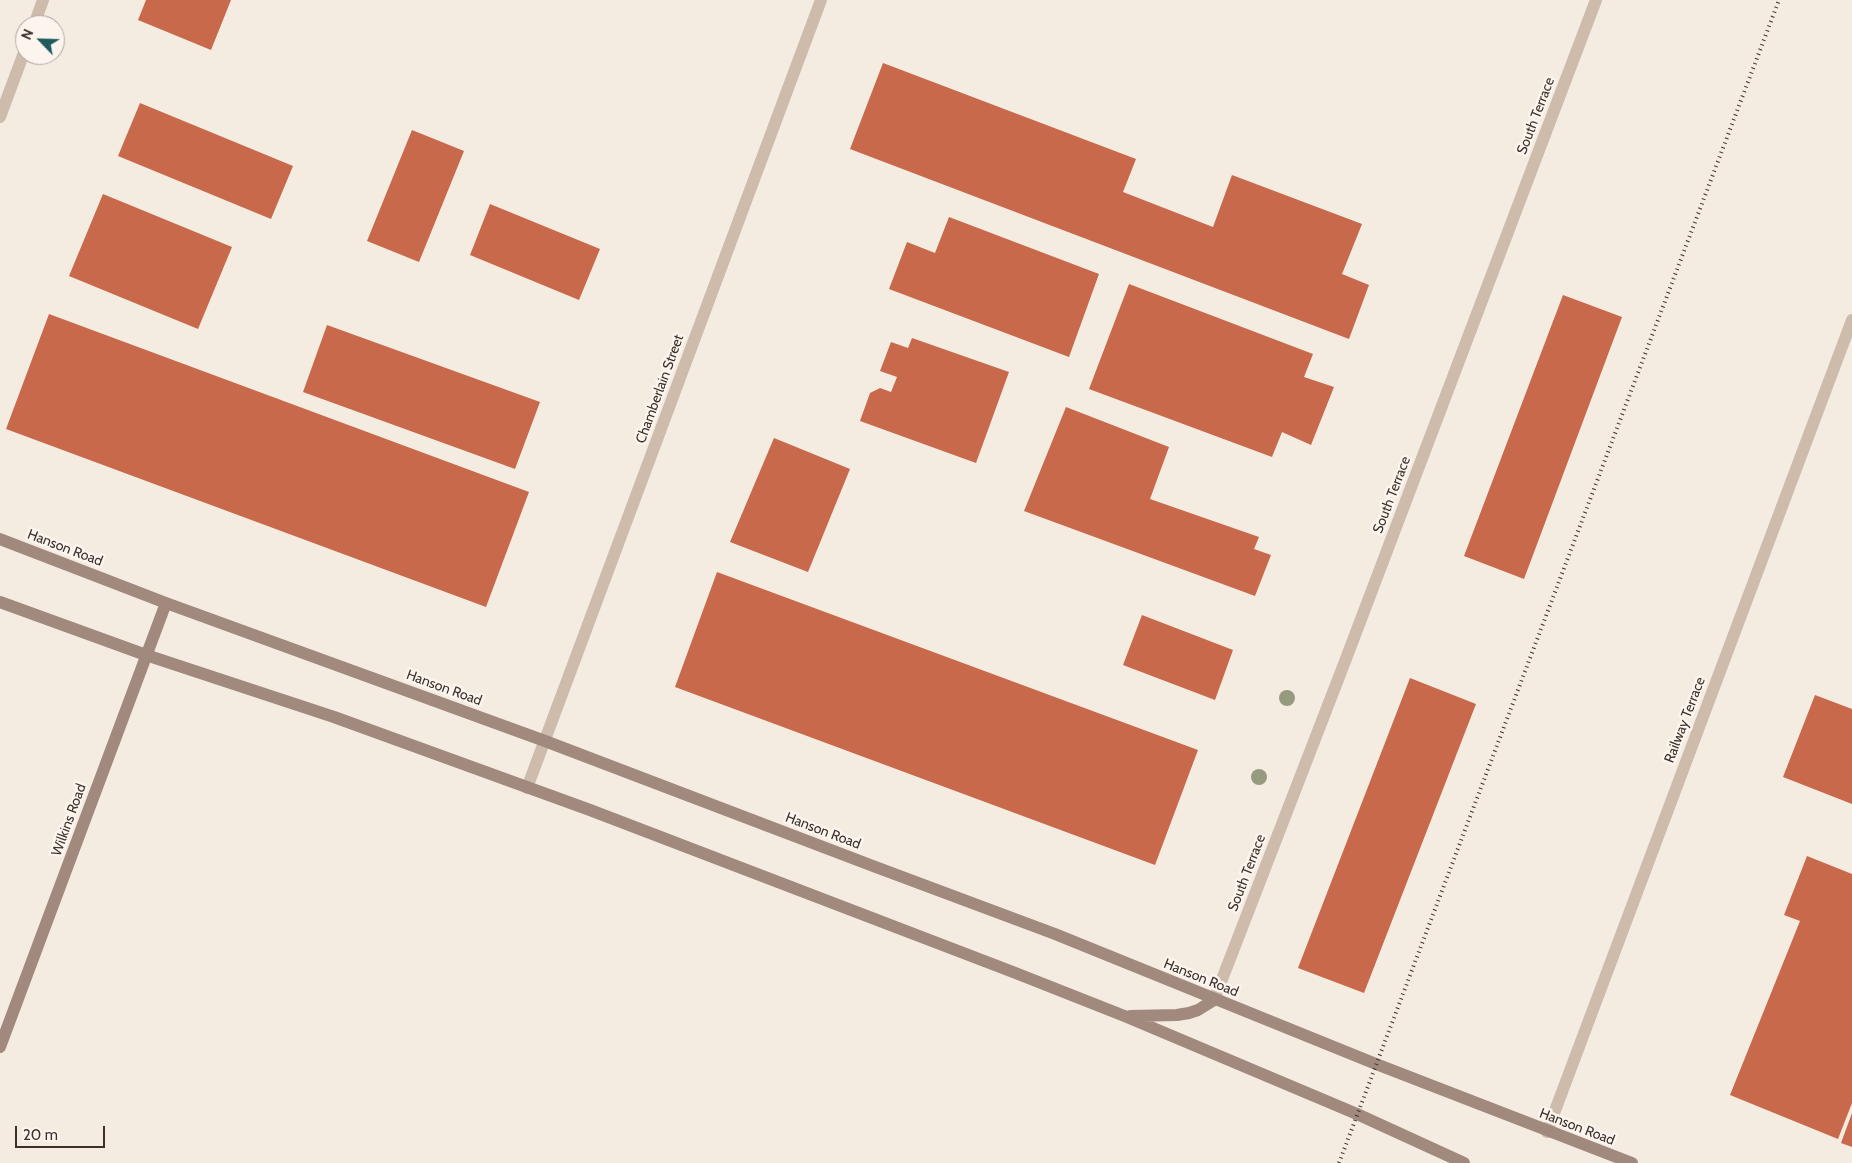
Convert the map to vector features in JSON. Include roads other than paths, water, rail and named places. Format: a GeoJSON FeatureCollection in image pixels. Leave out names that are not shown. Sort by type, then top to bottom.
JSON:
{"type":"FeatureCollection","features":[{"type":"Feature","properties":{"kind":"main road","name":"Hanson Road"},"geometry":{"type":"LineString","coordinates":[[0,539],[166,603],[545,741],[1055,934],[1214,1000],[1547,1132],[1632,1163]]}},
{"type":"Feature","properties":{"kind":"main road"},"geometry":{"type":"LineString","coordinates":[[0,602],[146,655],[334,717],[664,838],[1127,1016],[1357,1114],[1464,1163]]}},
{"type":"Feature","properties":{"kind":"main road","name":"Wilkins Road"},"geometry":{"type":"LineString","coordinates":[[0,1047],[166,603]]}},
{"type":"Feature","properties":{"kind":"main road"},"geometry":{"type":"LineString","coordinates":[[1127,1016],[1177,1015],[1198,1010],[1214,1000]]}},
{"type":"Feature","properties":{"kind":"street"},"geometry":{"type":"LineString","coordinates":[[38,15],[44,0]]}},
{"type":"Feature","properties":{"kind":"street","name":"Chamberlain Street"},"geometry":{"type":"LineString","coordinates":[[527,788],[821,0]]}},
{"type":"Feature","properties":{"kind":"street","name":"South Terrace"},"geometry":{"type":"LineString","coordinates":[[1214,1000],[1596,0]]}},
{"type":"Feature","properties":{"kind":"street"},"geometry":{"type":"LineString","coordinates":[[0,117],[19,65]]}},
{"type":"Feature","properties":{"kind":"street","name":"Railway Terrace"},"geometry":{"type":"LineString","coordinates":[[1547,1132],[1852,320]]}},
{"type":"Feature","properties":{"kind":"railway"},"geometry":{"type":"LineString","coordinates":[[1339,1163],[1779,0]]}}]}
